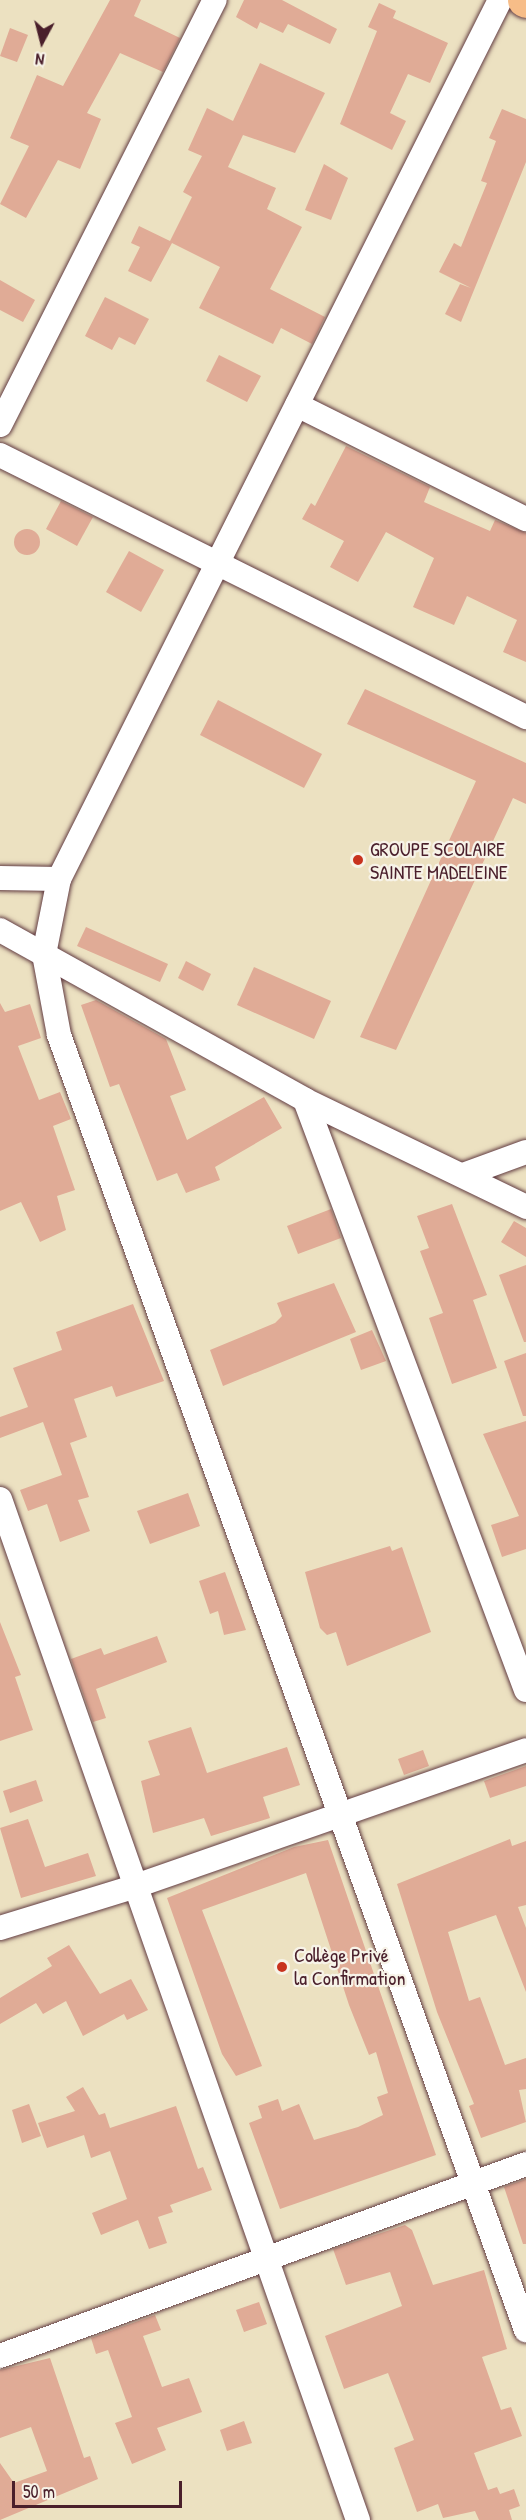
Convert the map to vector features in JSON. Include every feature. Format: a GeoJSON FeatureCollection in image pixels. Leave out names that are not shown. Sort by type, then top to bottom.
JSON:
{"type":"FeatureCollection","features":[{"type":"Feature","properties":{"kind":"street"},"geometry":{"type":"LineString","coordinates":[[0,425],[215,0]]}},
{"type":"Feature","properties":{"kind":"street"},"geometry":{"type":"LineString","coordinates":[[500,0],[59,879],[44,954],[59,1035],[526,2330]]}},
{"type":"Feature","properties":{"kind":"street"},"geometry":{"type":"LineString","coordinates":[[297,405],[526,519]]}},
{"type":"Feature","properties":{"kind":"street"},"geometry":{"type":"LineString","coordinates":[[0,455],[526,717]]}},
{"type":"Feature","properties":{"kind":"street"},"geometry":{"type":"LineString","coordinates":[[0,878],[59,879]]}},
{"type":"Feature","properties":{"kind":"street"},"geometry":{"type":"LineString","coordinates":[[0,930],[305,1100],[526,1207]]}},
{"type":"Feature","properties":{"kind":"street"},"geometry":{"type":"LineString","coordinates":[[305,1100],[526,1690]]}},
{"type":"Feature","properties":{"kind":"street"},"geometry":{"type":"LineString","coordinates":[[463,1175],[526,1152]]}},
{"type":"Feature","properties":{"kind":"street"},"geometry":{"type":"LineString","coordinates":[[0,1498],[133,1887],[358,2520]]}},
{"type":"Feature","properties":{"kind":"street"},"geometry":{"type":"LineString","coordinates":[[0,1928],[133,1887],[526,1750]]}},
{"type":"Feature","properties":{"kind":"street"},"geometry":{"type":"LineString","coordinates":[[0,2356],[526,2164]]}},
{"type":"Feature","properties":{"kind":"building"},"geometry":{"type":"Polygon","coordinates":[[[110,0],[141,0],[134,16],[180,38],[163,72],[120,53],[87,113],[101,119],[80,169],[58,160],[26,218],[0,204],[29,146],[10,138],[37,75],[63,86],[110,0]]]}},
{"type":"Feature","properties":{"kind":"building"},"geometry":{"type":"Polygon","coordinates":[[[244,0],[282,0],[337,29],[330,44],[288,24],[283,33],[260,22],[257,29],[236,17],[244,0]]]}},
{"type":"Feature","properties":{"kind":"building"},"geometry":{"type":"Polygon","coordinates":[[[379,3],[396,11],[393,18],[448,43],[430,83],[408,74],[390,113],[406,121],[392,150],[340,124],[377,31],[368,27],[379,3]]]}},
{"type":"Feature","properties":{"kind":"building"},"geometry":{"type":"Polygon","coordinates":[[[10,28],[28,35],[17,62],[0,56],[10,28]]]}},
{"type":"Feature","properties":{"kind":"building"},"geometry":{"type":"Polygon","coordinates":[[[260,63],[325,93],[295,153],[243,135],[228,167],[276,188],[267,209],[302,227],[270,289],[325,317],[312,344],[281,328],[273,344],[199,308],[220,267],[172,243],[151,282],[128,271],[140,247],[131,243],[139,226],[170,241],[192,197],[183,192],[202,156],[188,150],[207,108],[233,121],[260,63]]]}},
{"type":"Feature","properties":{"kind":"building"},"geometry":{"type":"Polygon","coordinates":[[[502,109],[526,119],[526,162],[461,322],[445,314],[460,284],[471,288],[439,272],[454,243],[461,247],[487,183],[481,181],[496,141],[489,138],[502,109]]]}},
{"type":"Feature","properties":{"kind":"building"},"geometry":{"type":"Polygon","coordinates":[[[324,164],[348,178],[331,220],[305,210],[324,164]]]}},
{"type":"Feature","properties":{"kind":"building"},"geometry":{"type":"Polygon","coordinates":[[[0,280],[35,300],[23,322],[0,310],[0,280]]]}},
{"type":"Feature","properties":{"kind":"building"},"geometry":{"type":"Polygon","coordinates":[[[105,297],[149,319],[135,345],[119,337],[112,350],[85,336],[105,297]]]}},
{"type":"Feature","properties":{"kind":"building"},"geometry":{"type":"Polygon","coordinates":[[[219,355],[261,376],[247,402],[206,381],[219,355]]]}},
{"type":"Feature","properties":{"kind":"building"},"geometry":{"type":"Polygon","coordinates":[[[346,446],[430,487],[424,502],[490,531],[495,520],[526,533],[526,662],[503,652],[517,620],[467,596],[454,625],[413,607],[434,558],[386,532],[358,582],[330,567],[344,541],[302,519],[311,503],[315,506],[346,446]]]}},
{"type":"Feature","properties":{"kind":"building"},"geometry":{"type":"Polygon","coordinates":[[[61,501],[93,517],[77,546],[46,529],[61,501]]]}},
{"type":"Feature","properties":{"kind":"building"},"geometry":{"type":"Polygon","coordinates":[[[27,529],[36,533],[40,542],[36,551],[27,555],[18,551],[14,542],[18,533],[27,529]]]}},
{"type":"Feature","properties":{"kind":"building"},"geometry":{"type":"Polygon","coordinates":[[[129,551],[164,570],[141,612],[106,592],[129,551]]]}},
{"type":"Feature","properties":{"kind":"building"},"geometry":{"type":"Polygon","coordinates":[[[365,689],[526,763],[526,804],[513,798],[396,1050],[360,1037],[476,781],[347,724],[365,689]]]}},
{"type":"Feature","properties":{"kind":"building"},"geometry":{"type":"Polygon","coordinates":[[[218,700],[322,754],[304,788],[200,735],[218,700]]]}},
{"type":"Feature","properties":{"kind":"building"},"geometry":{"type":"Polygon","coordinates":[[[86,927],[168,964],[160,982],[77,946],[86,927]]]}},
{"type":"Feature","properties":{"kind":"building"},"geometry":{"type":"Polygon","coordinates":[[[186,961],[211,974],[203,991],[178,978],[186,961]]]}},
{"type":"Feature","properties":{"kind":"building"},"geometry":{"type":"Polygon","coordinates":[[[254,967],[331,1001],[314,1039],[237,1005],[254,967]]]}},
{"type":"Feature","properties":{"kind":"building"},"geometry":{"type":"Polygon","coordinates":[[[96,1000],[166,1039],[186,1090],[170,1096],[187,1140],[264,1097],[282,1128],[215,1167],[220,1180],[186,1193],[177,1173],[157,1181],[119,1084],[110,1087],[81,1005],[96,1000]]]}},
{"type":"Feature","properties":{"kind":"building"},"geometry":{"type":"Polygon","coordinates":[[[0,1003],[5,1012],[30,1004],[41,1038],[18,1046],[39,1100],[60,1092],[71,1119],[53,1126],[75,1190],[57,1196],[66,1230],[40,1242],[21,1202],[0,1211],[0,1003]]]}},
{"type":"Feature","properties":{"kind":"building"},"geometry":{"type":"Polygon","coordinates":[[[452,1204],[487,1295],[473,1300],[497,1368],[452,1384],[429,1318],[443,1313],[420,1251],[429,1248],[417,1216],[452,1204]]]}},
{"type":"Feature","properties":{"kind":"building"},"geometry":{"type":"Polygon","coordinates":[[[331,1209],[341,1238],[298,1254],[287,1226],[331,1209]]]}},
{"type":"Feature","properties":{"kind":"building"},"geometry":{"type":"Polygon","coordinates":[[[514,1221],[526,1228],[526,1257],[501,1242],[514,1221]]]}},
{"type":"Feature","properties":{"kind":"building"},"geometry":{"type":"Polygon","coordinates":[[[526,1265],[526,1342],[524,1342],[499,1275],[526,1265]]]}},
{"type":"Feature","properties":{"kind":"building"},"geometry":{"type":"Polygon","coordinates":[[[334,1283],[356,1332],[223,1386],[210,1350],[275,1323],[282,1316],[277,1303],[334,1283]]]}},
{"type":"Feature","properties":{"kind":"building"},"geometry":{"type":"Polygon","coordinates":[[[133,1304],[164,1381],[116,1397],[112,1386],[74,1399],[87,1437],[70,1443],[89,1497],[78,1500],[90,1531],[60,1542],[47,1504],[28,1511],[20,1490],[62,1475],[43,1422],[0,1438],[0,1417],[28,1407],[13,1368],[62,1350],[56,1332],[133,1304]]]}},
{"type":"Feature","properties":{"kind":"building"},"geometry":{"type":"Polygon","coordinates":[[[372,1330],[386,1361],[361,1370],[350,1339],[372,1330]]]}},
{"type":"Feature","properties":{"kind":"building"},"geometry":{"type":"Polygon","coordinates":[[[526,1353],[526,1416],[523,1416],[504,1361],[526,1353]]]}},
{"type":"Feature","properties":{"kind":"building"},"geometry":{"type":"Polygon","coordinates":[[[526,1421],[526,1549],[502,1557],[491,1525],[519,1516],[483,1434],[526,1421]]]}},
{"type":"Feature","properties":{"kind":"building"},"geometry":{"type":"Polygon","coordinates":[[[188,1493],[200,1526],[150,1544],[137,1511],[188,1493]]]}},
{"type":"Feature","properties":{"kind":"building"},"geometry":{"type":"Polygon","coordinates":[[[390,1546],[392,1551],[402,1547],[431,1632],[347,1666],[336,1632],[327,1635],[320,1628],[305,1572],[390,1546]]]}},
{"type":"Feature","properties":{"kind":"building"},"geometry":{"type":"Polygon","coordinates":[[[225,1572],[246,1630],[224,1635],[218,1611],[210,1614],[199,1581],[225,1572]]]}},
{"type":"Feature","properties":{"kind":"building"},"geometry":{"type":"Polygon","coordinates":[[[0,1622],[21,1675],[15,1677],[33,1730],[0,1741],[0,1622]]]}},
{"type":"Feature","properties":{"kind":"building"},"geometry":{"type":"Polygon","coordinates":[[[157,1636],[167,1662],[96,1689],[106,1718],[93,1722],[71,1659],[101,1648],[104,1655],[157,1636]]]}},
{"type":"Feature","properties":{"kind":"building"},"geometry":{"type":"Polygon","coordinates":[[[191,1727],[207,1773],[287,1747],[300,1785],[263,1797],[270,1818],[211,1836],[204,1818],[153,1833],[141,1781],[160,1775],[148,1741],[191,1727]]]}},
{"type":"Feature","properties":{"kind":"building"},"geometry":{"type":"Polygon","coordinates":[[[423,1750],[429,1766],[404,1775],[398,1759],[423,1750]]]}},
{"type":"Feature","properties":{"kind":"building"},"geometry":{"type":"Polygon","coordinates":[[[526,1766],[526,1786],[490,1798],[484,1781],[526,1766]]]}},
{"type":"Feature","properties":{"kind":"building"},"geometry":{"type":"Polygon","coordinates":[[[36,1780],[43,1801],[10,1813],[3,1791],[36,1780]]]}},
{"type":"Feature","properties":{"kind":"building"},"geometry":{"type":"Polygon","coordinates":[[[28,1819],[45,1867],[88,1853],[96,1876],[21,1898],[0,1828],[28,1819]]]}},
{"type":"Feature","properties":{"kind":"building"},"geometry":{"type":"Polygon","coordinates":[[[510,1839],[512,1846],[526,1841],[526,1905],[518,1907],[526,1928],[526,1992],[496,1915],[448,1932],[469,2001],[480,1997],[505,2065],[526,2058],[526,2089],[519,2090],[526,2122],[481,2138],[469,2106],[474,2104],[437,2012],[397,1884],[510,1839]]]}},
{"type":"Feature","properties":{"kind":"building"},"geometry":{"type":"Polygon","coordinates":[[[328,1840],[436,2155],[280,2209],[249,2123],[262,2118],[258,2106],[278,2099],[282,2111],[299,2104],[314,2140],[358,2127],[383,2115],[377,2097],[388,2093],[376,2052],[369,2055],[349,2005],[306,1873],[202,1910],[262,2066],[236,2076],[222,2054],[167,1898],[294,1847],[328,1840]]]}},
{"type":"Feature","properties":{"kind":"building"},"geometry":{"type":"Polygon","coordinates":[[[69,1945],[100,1994],[131,1979],[148,2010],[127,2020],[124,2014],[83,2036],[66,2001],[43,2014],[36,2003],[0,2024],[0,1998],[52,1966],[47,1958],[69,1945]]]}},
{"type":"Feature","properties":{"kind":"building"},"geometry":{"type":"Polygon","coordinates":[[[83,2087],[99,2115],[105,2113],[110,2128],[176,2106],[198,2169],[203,2167],[212,2190],[170,2205],[173,2212],[158,2217],[167,2243],[149,2249],[138,2220],[101,2235],[92,2213],[127,2199],[110,2151],[91,2158],[84,2135],[47,2148],[38,2123],[75,2111],[66,2097],[83,2087]]]}},
{"type":"Feature","properties":{"kind":"building"},"geometry":{"type":"Polygon","coordinates":[[[29,2104],[41,2136],[22,2143],[12,2110],[29,2104]]]}},
{"type":"Feature","properties":{"kind":"building"},"geometry":{"type":"Polygon","coordinates":[[[526,2179],[526,2244],[523,2244],[504,2187],[526,2179]]]}},
{"type":"Feature","properties":{"kind":"building"},"geometry":{"type":"Polygon","coordinates":[[[405,2225],[412,2230],[433,2285],[484,2270],[507,2349],[482,2357],[501,2410],[511,2407],[522,2436],[474,2453],[488,2490],[497,2487],[500,2494],[514,2489],[520,2506],[509,2510],[512,2520],[479,2520],[475,2511],[443,2518],[438,2504],[417,2512],[394,2448],[414,2440],[388,2373],[344,2389],[325,2336],[402,2306],[390,2272],[346,2285],[333,2249],[405,2225]]]}},
{"type":"Feature","properties":{"kind":"building"},"geometry":{"type":"Polygon","coordinates":[[[259,2302],[267,2324],[244,2332],[236,2310],[259,2302]]]}},
{"type":"Feature","properties":{"kind":"building"},"geometry":{"type":"Polygon","coordinates":[[[155,2315],[161,2330],[143,2336],[162,2387],[189,2378],[202,2412],[157,2428],[166,2450],[132,2464],[115,2423],[132,2417],[108,2350],[96,2354],[91,2338],[155,2315]]]}},
{"type":"Feature","properties":{"kind":"building"},"geometry":{"type":"Polygon","coordinates":[[[50,2358],[84,2458],[90,2456],[98,2479],[0,2520],[0,2463],[14,2483],[47,2471],[31,2427],[0,2438],[0,2370],[50,2358]]]}},
{"type":"Feature","properties":{"kind":"building"},"geometry":{"type":"Polygon","coordinates":[[[244,2421],[252,2443],[227,2451],[220,2430],[244,2421]]]}},
{"type":"Feature","properties":{"kind":"place","name":"GROUPE SCOLAIRE SAINTE MADELEINE"},"geometry":{"type":"Point","coordinates":[358,860]}},
{"type":"Feature","properties":{"kind":"place","name":"Collège Privé la Confirmation"},"geometry":{"type":"Point","coordinates":[282,1967]}}]}
